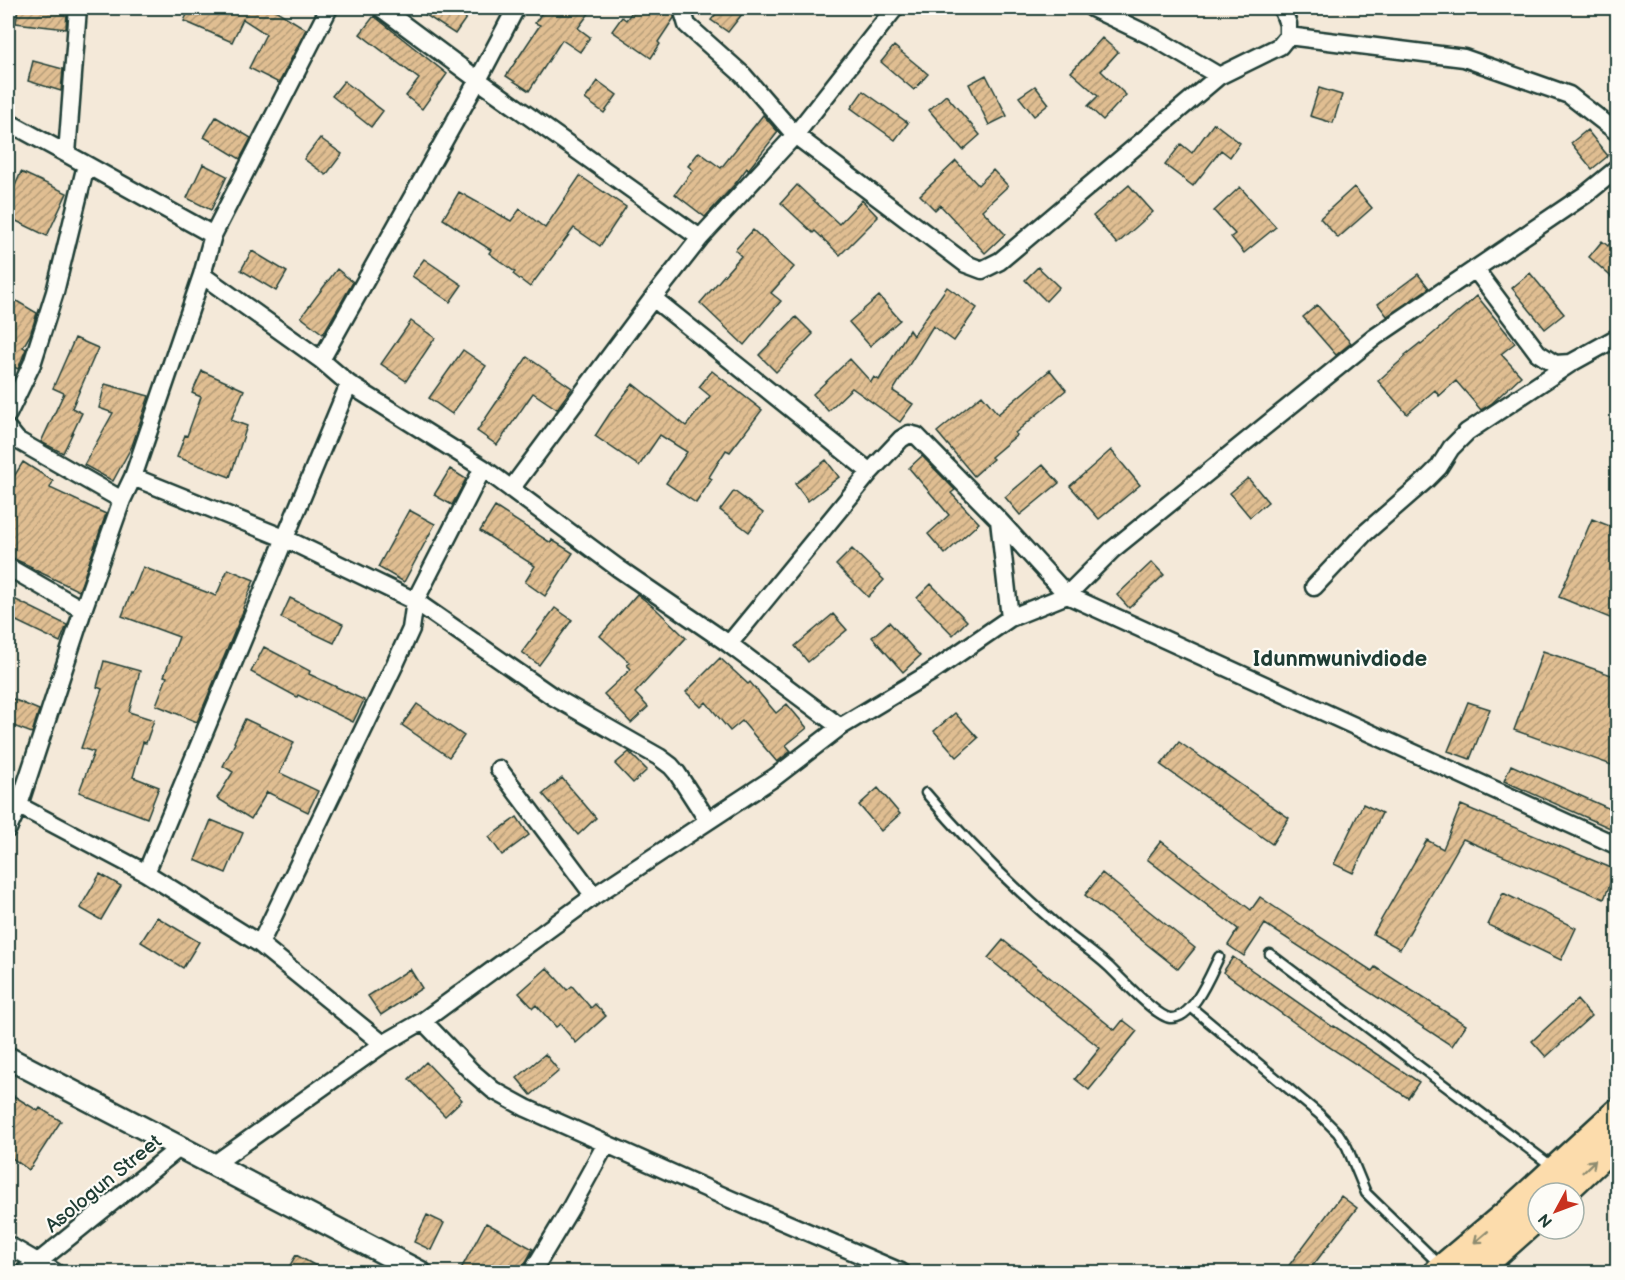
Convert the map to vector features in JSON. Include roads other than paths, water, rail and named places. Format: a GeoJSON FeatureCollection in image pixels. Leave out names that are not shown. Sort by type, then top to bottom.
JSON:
{"type":"FeatureCollection","features":[{"type":"Feature","properties":{"kind":"highway"},"geometry":{"type":"LineString","coordinates":[[1559,1181],[1617,1113]]}},
{"type":"Feature","properties":{"kind":"highway"},"geometry":{"type":"LineString","coordinates":[[1559,1181],[1617,1140]]}},
{"type":"Feature","properties":{"kind":"highway"},"geometry":{"type":"LineString","coordinates":[[1441,1270],[1523,1220]]}},
{"type":"Feature","properties":{"kind":"highway"},"geometry":{"type":"LineString","coordinates":[[1474,1272],[1523,1220]]}},
{"type":"Feature","properties":{"kind":"street"},"geometry":{"type":"LineString","coordinates":[[67,154],[78,8]]}},
{"type":"Feature","properties":{"kind":"street"},"geometry":{"type":"LineString","coordinates":[[8,829],[13,802],[122,501],[133,477],[213,236],[329,8]]}},
{"type":"Feature","properties":{"kind":"street"},"geometry":{"type":"LineString","coordinates":[[381,8],[700,238]]}},
{"type":"Feature","properties":{"kind":"street"},"geometry":{"type":"LineString","coordinates":[[321,360],[516,8]]}},
{"type":"Feature","properties":{"kind":"street"},"geometry":{"type":"LineString","coordinates":[[687,8],[684,15],[687,25],[742,75],[795,135],[966,264],[982,270],[1000,261],[1218,76],[1280,46],[1288,36],[1288,24],[1282,8]]}},
{"type":"Feature","properties":{"kind":"street"},"geometry":{"type":"LineString","coordinates":[[511,489],[700,238],[795,135],[895,8]]}},
{"type":"Feature","properties":{"kind":"street"},"geometry":{"type":"LineString","coordinates":[[1092,8],[1153,37],[1218,76]]}},
{"type":"Feature","properties":{"kind":"street"},"geometry":{"type":"LineString","coordinates":[[1288,36],[1464,58],[1569,95],[1617,132]]}},
{"type":"Feature","properties":{"kind":"street"},"geometry":{"type":"LineString","coordinates":[[8,122],[213,236]]}},
{"type":"Feature","properties":{"kind":"street"},"geometry":{"type":"LineString","coordinates":[[8,414],[39,344],[55,292],[86,165]]}},
{"type":"Feature","properties":{"kind":"street"},"geometry":{"type":"LineString","coordinates":[[213,1165],[383,1044],[423,1021],[594,896],[776,777],[840,727],[930,673],[1010,618],[1067,595],[1112,550],[1375,337],[1586,194],[1617,168]]}},
{"type":"Feature","properties":{"kind":"street"},"geometry":{"type":"LineString","coordinates":[[1475,269],[1538,353],[1555,364],[1571,363]]}},
{"type":"Feature","properties":{"kind":"street"},"geometry":{"type":"LineString","coordinates":[[201,275],[321,360],[349,384],[483,468],[618,568],[729,644],[840,727]]}},
{"type":"Feature","properties":{"kind":"street"},"geometry":{"type":"LineString","coordinates":[[653,298],[870,472]]}},
{"type":"Feature","properties":{"kind":"street"},"geometry":{"type":"LineString","coordinates":[[1314,587],[1364,534],[1438,467],[1451,448],[1467,432],[1571,363],[1617,337]]}},
{"type":"Feature","properties":{"kind":"street"},"geometry":{"type":"LineString","coordinates":[[146,873],[349,384]]}},
{"type":"Feature","properties":{"kind":"street"},"geometry":{"type":"LineString","coordinates":[[8,429],[17,440],[122,501]]}},
{"type":"Feature","properties":{"kind":"street"},"geometry":{"type":"LineString","coordinates":[[729,644],[870,472],[901,439],[909,434],[917,436],[999,520],[1067,595],[1617,846]]}},
{"type":"Feature","properties":{"kind":"street"},"geometry":{"type":"LineString","coordinates":[[260,944],[411,630],[414,601],[483,468]]}},
{"type":"Feature","properties":{"kind":"street"},"geometry":{"type":"LineString","coordinates":[[133,477],[284,538],[414,601],[552,696],[659,757],[677,773],[708,821]]}},
{"type":"Feature","properties":{"kind":"street"},"geometry":{"type":"LineString","coordinates":[[999,520],[1010,618]]}},
{"type":"Feature","properties":{"kind":"street"},"geometry":{"type":"LineString","coordinates":[[8,567],[83,610]]}},
{"type":"Feature","properties":{"kind":"street"},"geometry":{"type":"LineString","coordinates":[[499,770],[594,896]]}},
{"type":"Feature","properties":{"kind":"street"},"geometry":{"type":"LineString","coordinates":[[13,802],[146,873],[260,944],[383,1044]]}},
{"type":"Feature","properties":{"kind":"street"},"geometry":{"type":"LineString","coordinates":[[423,1021],[471,1071],[493,1090],[526,1108],[901,1272]]}},
{"type":"Feature","properties":{"kind":"street"},"geometry":{"type":"LineString","coordinates":[[8,1058],[420,1272]]}},
{"type":"Feature","properties":{"kind":"street"},"geometry":{"type":"LineString","coordinates":[[532,1272],[606,1144]]}},
{"type":"Feature","properties":{"kind":"street","name":"Asologun Street"},"geometry":{"type":"LineString","coordinates":[[30,1268],[179,1148]]}},
{"type":"Feature","properties":{"kind":"street"},"geometry":{"type":"LineString","coordinates":[[8,1245],[30,1268],[55,1272]]}},
{"type":"Feature","properties":{"kind":"lane"},"geometry":{"type":"LineString","coordinates":[[926,794],[984,857],[1059,926],[1107,964],[1159,1013],[1170,1018],[1178,1017],[1192,1008],[1219,957]]}},
{"type":"Feature","properties":{"kind":"lane"},"geometry":{"type":"LineString","coordinates":[[1270,954],[1559,1181]]}},
{"type":"Feature","properties":{"kind":"lane"},"geometry":{"type":"LineString","coordinates":[[1192,1008],[1338,1133],[1347,1148],[1366,1193],[1441,1270]]}},
{"type":"Feature","properties":{"kind":"district","name":"Idunmwunivdiode"},"geometry":{"type":"Point","coordinates":[1340,658]}}]}
